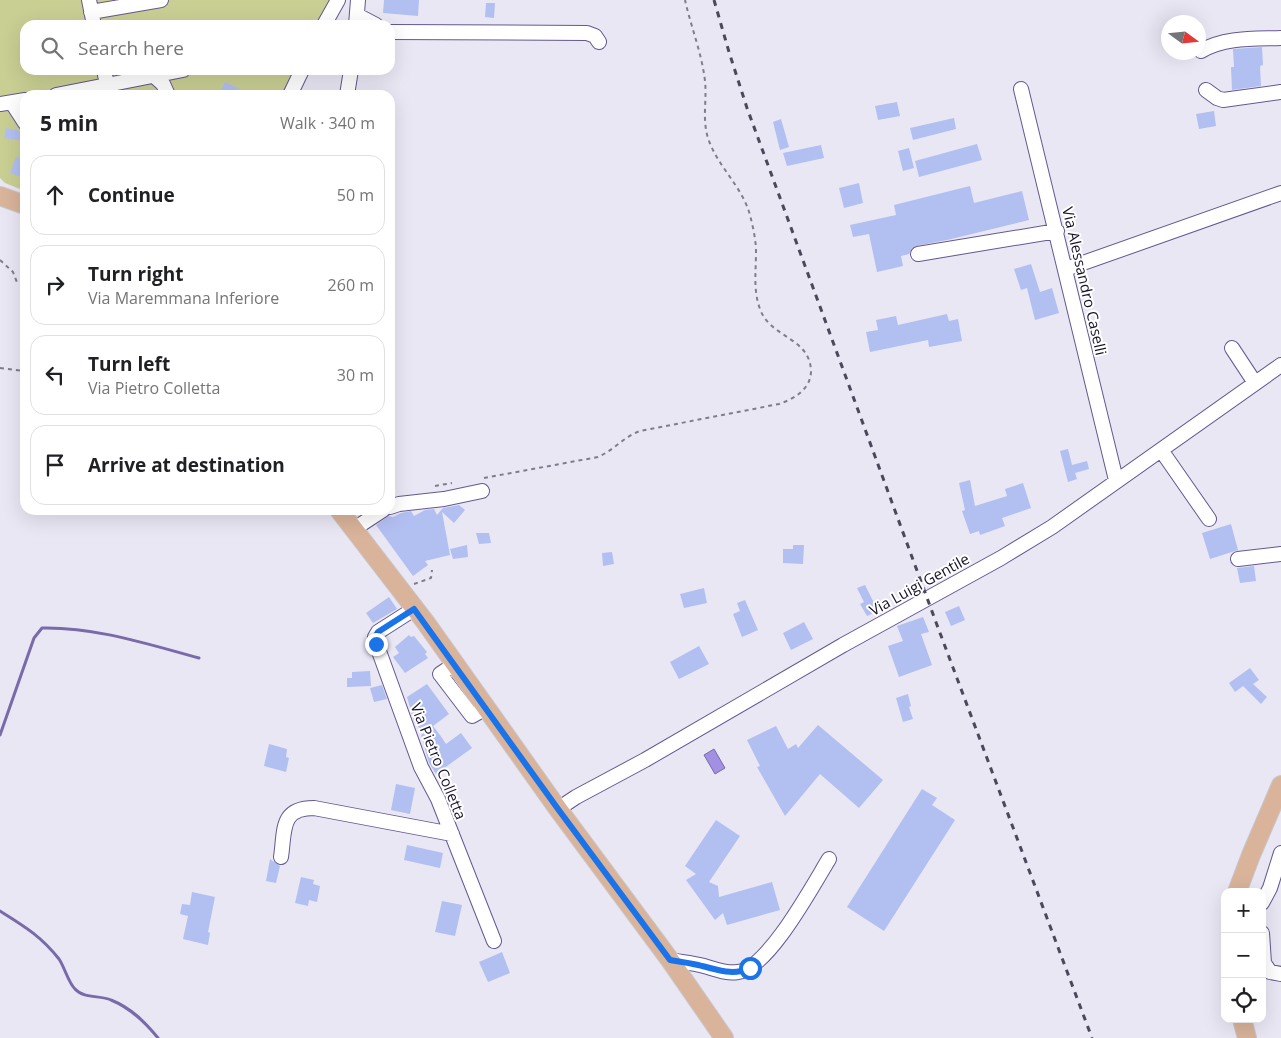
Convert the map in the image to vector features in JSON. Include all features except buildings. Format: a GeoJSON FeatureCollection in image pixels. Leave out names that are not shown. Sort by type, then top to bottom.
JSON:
{"type":"FeatureCollection","features":[{"type":"Feature","properties":{"kind":"main road"},"geometry":{"type":"LineString","coordinates":[[0,196],[20,202]]}},
{"type":"Feature","properties":{"kind":"main road"},"geometry":{"type":"LineString","coordinates":[[344,515],[455,664],[558,809],[670,960],[724,1038]]}},
{"type":"Feature","properties":{"kind":"main road"},"geometry":{"type":"LineString","coordinates":[[1239,888],[1281,785]]}},
{"type":"Feature","properties":{"kind":"main road"},"geometry":{"type":"LineString","coordinates":[[1243,1023],[1247,1038]]}},
{"type":"Feature","properties":{"kind":"street"},"geometry":{"type":"LineString","coordinates":[[91,12],[161,0]]}},
{"type":"Feature","properties":{"kind":"street"},"geometry":{"type":"LineString","coordinates":[[327,20],[338,0]]}},
{"type":"Feature","properties":{"kind":"street"},"geometry":{"type":"LineString","coordinates":[[356,20],[358,0]]}},
{"type":"Feature","properties":{"kind":"street"},"geometry":{"type":"LineString","coordinates":[[395,32],[587,33],[596,36],[599,42]]}},
{"type":"Feature","properties":{"kind":"street"},"geometry":{"type":"LineString","coordinates":[[1206,48],[1223,41],[1281,38]]}},
{"type":"Feature","properties":{"kind":"street"},"geometry":{"type":"LineString","coordinates":[[105,75],[108,85]]}},
{"type":"Feature","properties":{"kind":"street"},"geometry":{"type":"LineString","coordinates":[[82,90],[159,75]]}},
{"type":"Feature","properties":{"kind":"street"},"geometry":{"type":"LineString","coordinates":[[292,90],[300,75]]}},
{"type":"Feature","properties":{"kind":"street"},"geometry":{"type":"LineString","coordinates":[[348,90],[350,75]]}},
{"type":"Feature","properties":{"kind":"street"},"geometry":{"type":"LineString","coordinates":[[154,76],[163,84],[166,90]]}},
{"type":"Feature","properties":{"kind":"street","name":"Via Alessandro Caselli"},"geometry":{"type":"LineString","coordinates":[[1021,89],[1116,480]]}},
{"type":"Feature","properties":{"kind":"street"},"geometry":{"type":"LineString","coordinates":[[1206,90],[1223,100],[1281,92]]}},
{"type":"Feature","properties":{"kind":"street"},"geometry":{"type":"LineString","coordinates":[[12,102],[20,115]]}},
{"type":"Feature","properties":{"kind":"street"},"geometry":{"type":"LineString","coordinates":[[1066,269],[1281,193]]}},
{"type":"Feature","properties":{"kind":"street"},"geometry":{"type":"LineString","coordinates":[[918,254],[1057,231]]}},
{"type":"Feature","properties":{"kind":"street"},"geometry":{"type":"LineString","coordinates":[[1232,348],[1254,383]]}},
{"type":"Feature","properties":{"kind":"street","name":"Via Luigi Gentile"},"geometry":{"type":"LineString","coordinates":[[558,809],[576,797],[654,756],[864,633],[1001,558],[1052,527],[1281,365]]}},
{"type":"Feature","properties":{"kind":"street"},"geometry":{"type":"LineString","coordinates":[[1161,450],[1209,519]]}},
{"type":"Feature","properties":{"kind":"street"},"geometry":{"type":"LineString","coordinates":[[395,505],[444,499],[480,485]]}},
{"type":"Feature","properties":{"kind":"street"},"geometry":{"type":"LineString","coordinates":[[354,529],[375,515]]}},
{"type":"Feature","properties":{"kind":"street"},"geometry":{"type":"LineString","coordinates":[[1238,559],[1281,554]]}},
{"type":"Feature","properties":{"kind":"street","name":"Via Pietro Colletta"},"geometry":{"type":"LineString","coordinates":[[414,609],[378,632],[375,637],[376,644],[421,767],[438,799],[494,941]]}},
{"type":"Feature","properties":{"kind":"street"},"geometry":{"type":"LineString","coordinates":[[281,857],[286,824],[290,814],[302,808],[314,808],[452,834]]}},
{"type":"Feature","properties":{"kind":"street"},"geometry":{"type":"LineString","coordinates":[[1266,896],[1281,853]]}},
{"type":"Feature","properties":{"kind":"street"},"geometry":{"type":"LineString","coordinates":[[670,960],[728,972],[741,972],[753,966],[777,940],[829,858]]}},
{"type":"Feature","properties":{"kind":"street"},"geometry":{"type":"LineString","coordinates":[[1266,966],[1270,972],[1281,974]]}},
{"type":"Feature","properties":{"kind":"path"},"geometry":{"type":"LineString","coordinates":[[480,485],[598,457],[610,451],[633,433],[640,431],[779,404],[798,396],[805,389],[809,381],[811,372],[805,350],[769,324],[760,311],[756,294],[756,250],[749,213],[743,198],[708,139],[705,125],[705,82],[685,0]]}},
{"type":"Feature","properties":{"kind":"path"},"geometry":{"type":"LineString","coordinates":[[0,260],[13,272],[18,285]]}},
{"type":"Feature","properties":{"kind":"path"},"geometry":{"type":"LineString","coordinates":[[0,368],[20,370]]}},
{"type":"Feature","properties":{"kind":"path"},"geometry":{"type":"LineString","coordinates":[[427,487],[453,483]]}},
{"type":"Feature","properties":{"kind":"path"},"geometry":{"type":"LineString","coordinates":[[395,491],[399,491]]}},
{"type":"Feature","properties":{"kind":"path"},"geometry":{"type":"LineString","coordinates":[[400,589],[432,578],[432,570]]}},
{"type":"Feature","properties":{"kind":"green space"},"geometry":{"type":"Polygon","coordinates":[[[0,0],[344,0],[334,20],[20,20],[20,75],[307,75],[300,90],[20,90],[20,189],[5,183],[0,178],[0,0]]]}},
{"type":"Feature","properties":{"kind":"shaded area"},"geometry":{"type":"Polygon","coordinates":[[[714,749],[725,768],[715,774],[704,755],[714,749]]]}},
{"type":"Feature","properties":{"kind":"waterway"},"geometry":{"type":"LineString","coordinates":[[0,735],[34,638],[42,628],[62,628],[102,633],[199,658]]}},
{"type":"Feature","properties":{"kind":"waterway"},"geometry":{"type":"LineString","coordinates":[[0,911],[46,944],[59,959],[70,983],[75,989],[87,996],[107,999],[125,1007],[143,1021],[158,1038]]}},
{"type":"Feature","properties":{"kind":"railway"},"geometry":{"type":"LineString","coordinates":[[714,0],[747,108],[937,625],[1092,1038]]}},
{"type":"Feature","properties":{"kind":"route"},"geometry":{"type":"LineString","coordinates":[[376,644],[375,637],[378,632],[414,609],[426,623],[558,809],[670,960],[737,973],[750,968]]}}]}
